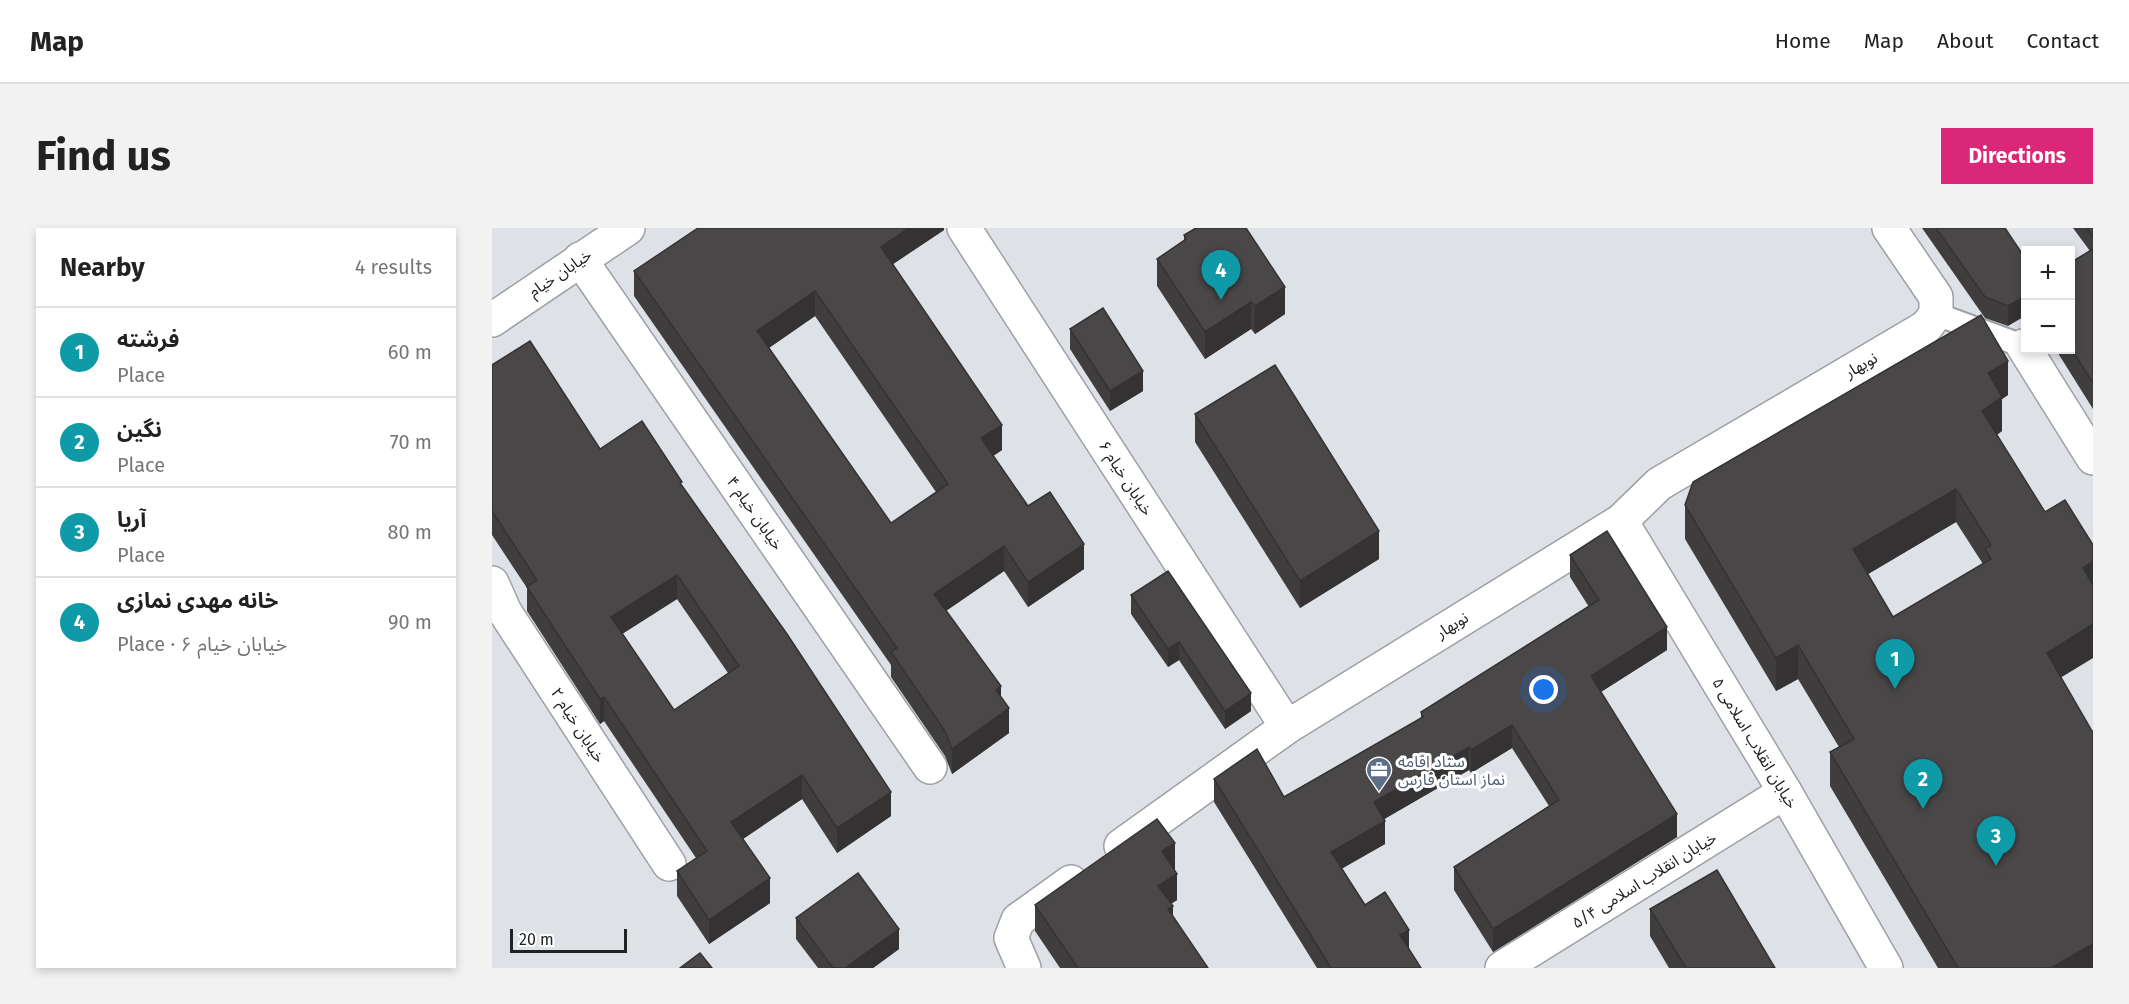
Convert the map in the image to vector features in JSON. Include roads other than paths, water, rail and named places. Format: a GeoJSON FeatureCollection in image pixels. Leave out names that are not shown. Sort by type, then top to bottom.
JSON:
{"type":"FeatureCollection","features":[{"type":"Feature","properties":{"kind":"street","name":"خیابان خیام ۶"},"geometry":{"type":"LineString","coordinates":[[964,228],[1287,727]]}},
{"type":"Feature","properties":{"kind":"street"},"geometry":{"type":"LineString","coordinates":[[1889,228],[1936,297],[1936,314]]}},
{"type":"Feature","properties":{"kind":"street","name":"خیابان خیام"},"geometry":{"type":"LineString","coordinates":[[492,320],[622,230]]}},
{"type":"Feature","properties":{"kind":"street","name":"خیابان خیام ۴"},"geometry":{"type":"LineString","coordinates":[[580,259],[930,766]]}},
{"type":"Feature","properties":{"kind":"street","name":"نوبهار"},"geometry":{"type":"LineString","coordinates":[[1024,968],[1011,938],[1018,920],[1287,727],[1621,521],[1659,484],[1926,327],[1936,314]]}},
{"type":"Feature","properties":{"kind":"street"},"geometry":{"type":"LineString","coordinates":[[2028,354],[2093,458]]}},
{"type":"Feature","properties":{"kind":"street","name":"خیابان انقلاب اسلامی ۵"},"geometry":{"type":"LineString","coordinates":[[1621,521],[1785,792],[1886,968]]}},
{"type":"Feature","properties":{"kind":"street","name":"خیابان خیام ۲"},"geometry":{"type":"LineString","coordinates":[[492,583],[505,612],[669,864]]}},
{"type":"Feature","properties":{"kind":"street","name":"خیابان انقلاب اسلامی ۵/۴"},"geometry":{"type":"LineString","coordinates":[[1502,968],[1785,792]]}},
{"type":"Feature","properties":{"kind":"lane"},"geometry":{"type":"LineString","coordinates":[[1936,314],[2021,345]]}},
{"type":"Feature","properties":{"kind":"place","name":"خانه مهدی نمازی"},"geometry":{"type":"Point","coordinates":[1221,300]}},
{"type":"Feature","properties":{"kind":"place","name":"فرشته"},"geometry":{"type":"Point","coordinates":[1895,689]}},
{"type":"Feature","properties":{"kind":"place","name":"ستاد اقامه نماز استان فارس"},"geometry":{"type":"Point","coordinates":[1379,793]}},
{"type":"Feature","properties":{"kind":"place","name":"نگین"},"geometry":{"type":"Point","coordinates":[1923,809]}},
{"type":"Feature","properties":{"kind":"place","name":"آریا"},"geometry":{"type":"Point","coordinates":[1996,866]}}]}
